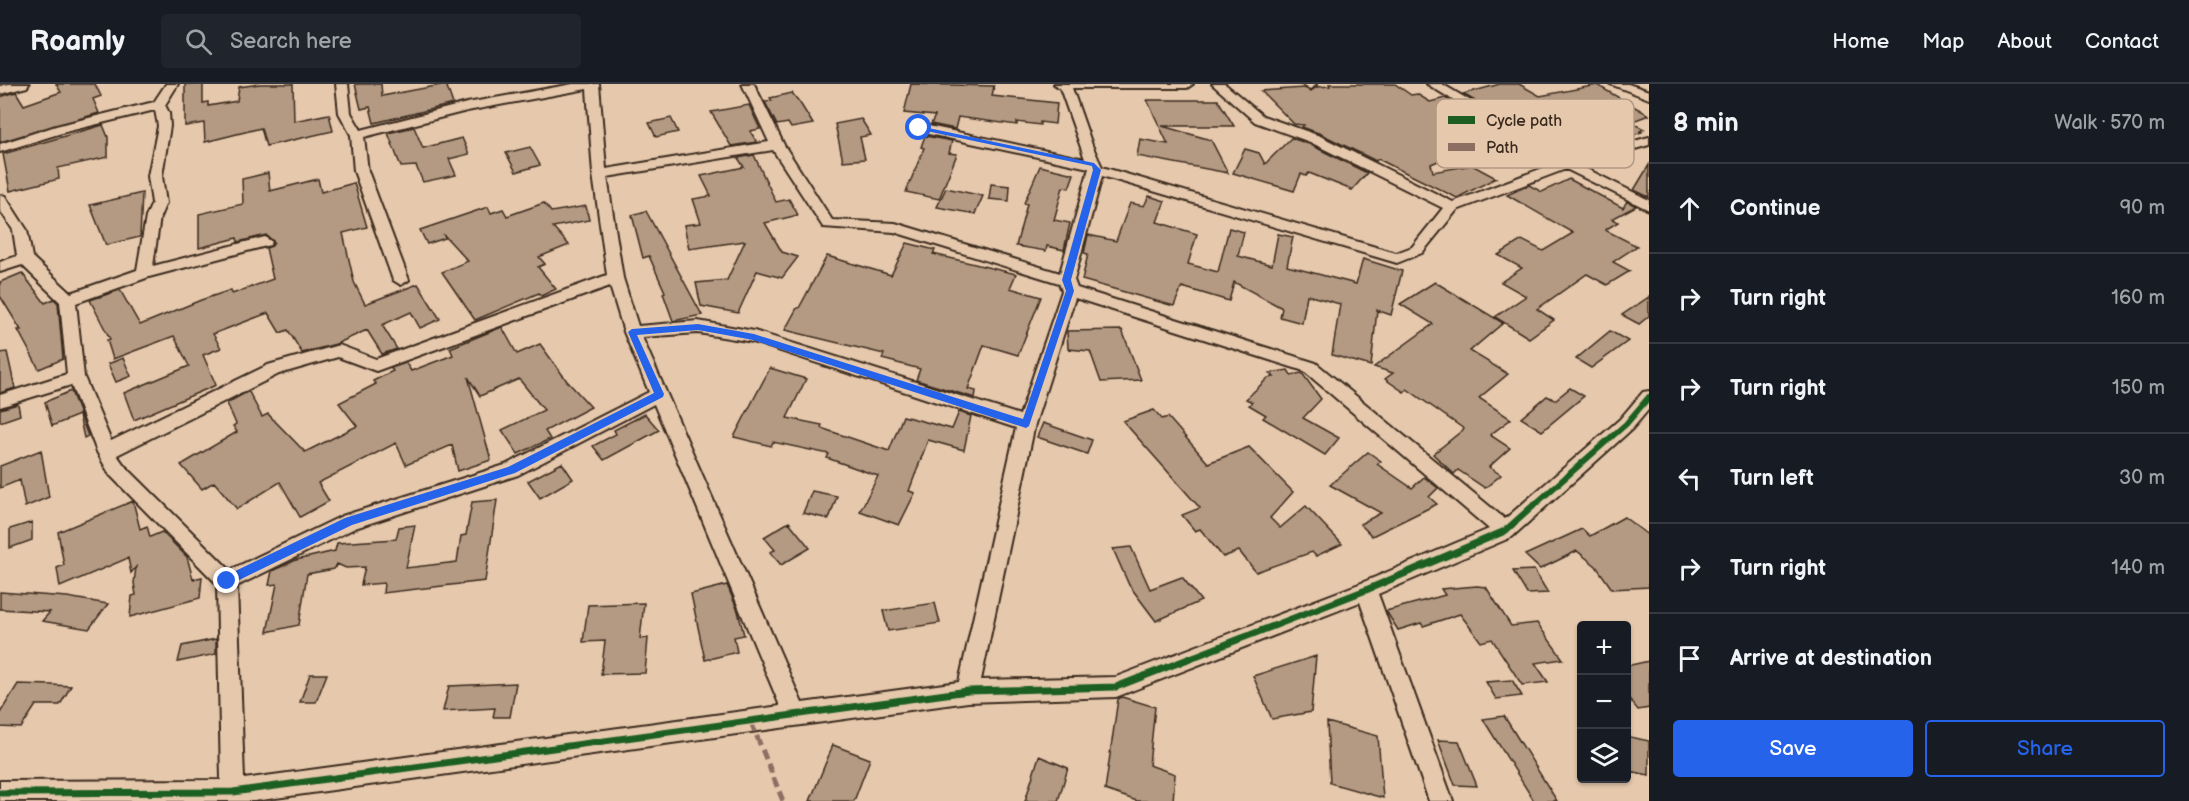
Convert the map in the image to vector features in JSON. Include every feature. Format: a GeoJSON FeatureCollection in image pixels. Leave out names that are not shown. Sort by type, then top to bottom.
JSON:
{"type":"FeatureCollection","features":[{"type":"Feature","properties":{"kind":"street"},"geometry":{"type":"LineString","coordinates":[[0,90],[23,84]]}},
{"type":"Feature","properties":{"kind":"street"},"geometry":{"type":"LineString","coordinates":[[0,148],[61,129],[159,105],[172,84]]}},
{"type":"Feature","properties":{"kind":"street"},"geometry":{"type":"LineString","coordinates":[[342,84],[345,113],[357,135],[361,171],[401,280]]}},
{"type":"Feature","properties":{"kind":"street"},"geometry":{"type":"LineString","coordinates":[[357,135],[467,107],[593,84],[600,174],[615,278],[632,332],[795,714]]}},
{"type":"Feature","properties":{"kind":"street"},"geometry":{"type":"LineString","coordinates":[[748,84],[777,145],[828,224],[895,228],[1310,367],[1505,531]]}},
{"type":"Feature","properties":{"kind":"street"},"geometry":{"type":"LineString","coordinates":[[1060,84],[1187,84]]}},
{"type":"Feature","properties":{"kind":"street"},"geometry":{"type":"LineString","coordinates":[[968,690],[1026,424],[1068,286],[1096,167],[1085,145],[1065,84]]}},
{"type":"Feature","properties":{"kind":"street"},"geometry":{"type":"LineString","coordinates":[[1218,84],[1259,119],[1316,139],[1452,207]]}},
{"type":"Feature","properties":{"kind":"street"},"geometry":{"type":"LineString","coordinates":[[1433,84],[1458,99]]}},
{"type":"Feature","properties":{"kind":"street"},"geometry":{"type":"LineString","coordinates":[[1616,84],[1649,95]]}},
{"type":"Feature","properties":{"kind":"street"},"geometry":{"type":"LineString","coordinates":[[144,273],[153,217],[159,203],[155,176],[164,126],[163,112],[159,105]]}},
{"type":"Feature","properties":{"kind":"street"},"geometry":{"type":"LineString","coordinates":[[919,128],[1096,167],[1397,258],[1417,250],[1452,207],[1556,168]]}},
{"type":"Feature","properties":{"kind":"street"},"geometry":{"type":"LineString","coordinates":[[1634,145],[1649,141]]}},
{"type":"Feature","properties":{"kind":"street"},"geometry":{"type":"LineString","coordinates":[[600,174],[777,145]]}},
{"type":"Feature","properties":{"kind":"street"},"geometry":{"type":"LineString","coordinates":[[1575,168],[1649,206]]}},
{"type":"Feature","properties":{"kind":"street"},"geometry":{"type":"LineString","coordinates":[[0,200],[20,230],[25,259],[68,300],[76,377],[106,452],[117,470],[227,581],[233,792]]}},
{"type":"Feature","properties":{"kind":"street"},"geometry":{"type":"LineString","coordinates":[[68,300],[144,273],[265,242]]}},
{"type":"Feature","properties":{"kind":"street"},"geometry":{"type":"LineString","coordinates":[[0,267],[25,259]]}},
{"type":"Feature","properties":{"kind":"street"},"geometry":{"type":"LineString","coordinates":[[106,452],[274,369],[339,351],[376,365],[615,278]]}},
{"type":"Feature","properties":{"kind":"street"},"geometry":{"type":"LineString","coordinates":[[632,332],[698,327],[754,337],[1026,424]]}},
{"type":"Feature","properties":{"kind":"street"},"geometry":{"type":"LineString","coordinates":[[0,401],[76,377]]}},
{"type":"Feature","properties":{"kind":"street"},"geometry":{"type":"LineString","coordinates":[[227,581],[349,522],[511,470],[659,394]]}},
{"type":"Feature","properties":{"kind":"street"},"geometry":{"type":"LineString","coordinates":[[0,793],[233,792],[752,722],[968,690],[1116,687],[1366,590],[1505,531],[1626,424],[1649,397]]}},
{"type":"Feature","properties":{"kind":"street"},"geometry":{"type":"LineString","coordinates":[[1366,590],[1441,801]]}},
{"type":"Feature","properties":{"kind":"building"},"geometry":{"type":"Polygon","coordinates":[[[56,84],[95,84],[101,96],[93,99],[99,113],[0,142],[0,97],[16,92],[24,105],[61,92],[56,84]]]}},
{"type":"Feature","properties":{"kind":"building"},"geometry":{"type":"Polygon","coordinates":[[[185,84],[203,84],[203,103],[208,102],[208,106],[237,101],[239,87],[260,84],[293,84],[294,121],[329,114],[333,131],[266,146],[261,128],[205,142],[204,123],[185,126],[185,84]]]}},
{"type":"Feature","properties":{"kind":"building"},"geometry":{"type":"Polygon","coordinates":[[[355,84],[381,84],[382,96],[446,84],[453,104],[374,123],[370,107],[361,109],[355,84]]]}},
{"type":"Feature","properties":{"kind":"building"},"geometry":{"type":"Polygon","coordinates":[[[911,84],[994,86],[992,96],[1057,103],[1055,124],[1017,122],[1017,125],[958,117],[955,129],[931,124],[935,116],[904,113],[911,84]]]}},
{"type":"Feature","properties":{"kind":"building"},"geometry":{"type":"Polygon","coordinates":[[[1329,84],[1395,84],[1411,95],[1417,94],[1430,102],[1436,100],[1436,162],[1431,164],[1433,172],[1455,168],[1478,168],[1496,178],[1457,198],[1378,159],[1376,161],[1302,127],[1304,125],[1294,124],[1261,91],[1304,88],[1311,91],[1317,87],[1330,86],[1329,84]]]}},
{"type":"Feature","properties":{"kind":"building"},"geometry":{"type":"Polygon","coordinates":[[[1500,84],[1519,84],[1540,96],[1597,85],[1621,99],[1471,99],[1463,94],[1500,84]]]}},
{"type":"Feature","properties":{"kind":"building"},"geometry":{"type":"Polygon","coordinates":[[[792,93],[813,124],[791,128],[788,123],[777,125],[765,102],[772,101],[770,98],[792,93]]]}},
{"type":"Feature","properties":{"kind":"building"},"geometry":{"type":"Polygon","coordinates":[[[1147,100],[1218,100],[1234,126],[1162,126],[1211,140],[1228,173],[1137,156],[1140,139],[1168,144],[1147,100]]]}},
{"type":"Feature","properties":{"kind":"building"},"geometry":{"type":"Polygon","coordinates":[[[749,105],[760,129],[750,131],[757,142],[731,146],[711,112],[749,105]]]}},
{"type":"Feature","properties":{"kind":"building"},"geometry":{"type":"Polygon","coordinates":[[[1634,106],[1649,115],[1634,121],[1634,106]]]}},
{"type":"Feature","properties":{"kind":"building"},"geometry":{"type":"Polygon","coordinates":[[[671,118],[678,132],[656,137],[649,123],[671,118]]]}},
{"type":"Feature","properties":{"kind":"building"},"geometry":{"type":"Polygon","coordinates":[[[861,119],[871,135],[860,137],[865,159],[843,161],[835,124],[861,119]]]}},
{"type":"Feature","properties":{"kind":"building"},"geometry":{"type":"Polygon","coordinates":[[[1634,124],[1644,129],[1640,131],[1642,132],[1634,135],[1634,124]]]}},
{"type":"Feature","properties":{"kind":"building"},"geometry":{"type":"Polygon","coordinates":[[[103,125],[108,137],[108,157],[58,168],[59,179],[10,191],[3,154],[103,125]]]}},
{"type":"Feature","properties":{"kind":"building"},"geometry":{"type":"Polygon","coordinates":[[[414,127],[423,148],[462,138],[469,154],[449,159],[456,175],[423,182],[416,166],[401,167],[388,133],[414,127]]]}},
{"type":"Feature","properties":{"kind":"building"},"geometry":{"type":"Polygon","coordinates":[[[925,136],[952,141],[949,153],[957,154],[939,199],[906,192],[924,148],[921,147],[925,136]]]}},
{"type":"Feature","properties":{"kind":"building"},"geometry":{"type":"Polygon","coordinates":[[[1291,138],[1309,144],[1367,173],[1352,190],[1309,173],[1306,176],[1301,174],[1294,191],[1233,173],[1245,149],[1259,153],[1265,164],[1291,138]]]}},
{"type":"Feature","properties":{"kind":"building"},"geometry":{"type":"Polygon","coordinates":[[[530,147],[540,165],[516,172],[506,153],[530,147]]]}},
{"type":"Feature","properties":{"kind":"building"},"geometry":{"type":"Polygon","coordinates":[[[754,155],[776,202],[789,199],[798,215],[765,223],[782,252],[798,257],[782,278],[757,271],[738,313],[701,306],[696,283],[727,280],[745,241],[689,249],[684,225],[701,223],[693,199],[711,196],[701,176],[744,167],[738,158],[754,155]]]}},
{"type":"Feature","properties":{"kind":"building"},"geometry":{"type":"Polygon","coordinates":[[[1649,165],[1649,197],[1634,190],[1649,165]]]}},
{"type":"Feature","properties":{"kind":"building"},"geometry":{"type":"Polygon","coordinates":[[[1040,166],[1074,174],[1069,188],[1063,187],[1054,220],[1070,223],[1064,250],[1047,246],[1046,251],[1016,246],[1027,204],[1024,203],[1040,166]]]}},
{"type":"Feature","properties":{"kind":"building"},"geometry":{"type":"Polygon","coordinates":[[[268,173],[270,191],[318,179],[321,192],[354,183],[367,227],[343,233],[354,282],[365,304],[418,284],[440,319],[420,328],[411,312],[382,325],[397,349],[382,354],[367,330],[336,344],[302,353],[288,330],[280,333],[268,313],[213,334],[221,348],[203,355],[216,385],[134,420],[124,393],[189,366],[174,336],[113,359],[107,340],[110,339],[90,300],[120,290],[140,325],[201,300],[231,290],[232,294],[273,279],[266,248],[272,246],[274,242],[266,235],[238,242],[237,238],[199,248],[199,214],[243,204],[242,179],[268,173]]]}},
{"type":"Feature","properties":{"kind":"building"},"geometry":{"type":"Polygon","coordinates":[[[1569,179],[1623,208],[1627,201],[1636,206],[1612,219],[1618,222],[1605,230],[1637,246],[1613,262],[1630,271],[1607,285],[1587,274],[1537,309],[1554,320],[1529,338],[1495,317],[1526,296],[1501,282],[1522,268],[1498,255],[1522,240],[1543,251],[1573,233],[1507,195],[1529,185],[1542,192],[1569,179]]]}},
{"type":"Feature","properties":{"kind":"building"},"geometry":{"type":"Polygon","coordinates":[[[991,184],[1010,186],[1009,201],[989,199],[991,184]]]}},
{"type":"Feature","properties":{"kind":"building"},"geometry":{"type":"Polygon","coordinates":[[[946,188],[983,196],[975,214],[937,207],[946,188]]]}},
{"type":"Feature","properties":{"kind":"building"},"geometry":{"type":"Polygon","coordinates":[[[142,193],[140,237],[106,245],[90,205],[142,193]]]}},
{"type":"Feature","properties":{"kind":"building"},"geometry":{"type":"Polygon","coordinates":[[[1149,196],[1165,201],[1157,222],[1197,234],[1188,264],[1218,272],[1229,228],[1244,232],[1238,256],[1272,265],[1278,234],[1293,237],[1287,266],[1356,284],[1363,259],[1402,271],[1391,315],[1377,310],[1371,366],[1332,355],[1340,304],[1307,295],[1302,323],[1280,317],[1282,308],[1234,282],[1229,301],[1182,287],[1174,306],[1082,280],[1088,254],[1084,253],[1088,235],[1116,241],[1130,203],[1144,206],[1149,196]]]}},
{"type":"Feature","properties":{"kind":"building"},"geometry":{"type":"Polygon","coordinates":[[[544,203],[551,212],[586,206],[589,220],[553,227],[569,245],[539,257],[545,264],[538,267],[556,289],[541,296],[539,293],[475,320],[442,272],[468,261],[443,234],[445,238],[427,244],[420,230],[488,207],[491,213],[503,209],[507,216],[544,203]]]}},
{"type":"Feature","properties":{"kind":"building"},"geometry":{"type":"Polygon","coordinates":[[[646,211],[702,315],[673,321],[663,293],[665,292],[649,256],[643,258],[632,215],[646,211]]]}},
{"type":"Feature","properties":{"kind":"building"},"geometry":{"type":"Polygon","coordinates":[[[907,243],[935,250],[933,254],[1016,274],[1010,288],[1041,297],[1018,355],[984,345],[968,389],[976,391],[975,398],[916,380],[920,369],[882,359],[884,354],[785,330],[827,256],[891,275],[907,243]]]}},
{"type":"Feature","properties":{"kind":"building"},"geometry":{"type":"Polygon","coordinates":[[[22,273],[45,303],[54,299],[58,303],[63,359],[39,369],[18,330],[21,330],[0,296],[0,282],[22,273]]]}},
{"type":"Feature","properties":{"kind":"building"},"geometry":{"type":"Polygon","coordinates":[[[1435,282],[1503,323],[1470,351],[1508,374],[1479,398],[1511,419],[1490,435],[1510,448],[1489,467],[1501,475],[1485,488],[1458,470],[1454,474],[1433,454],[1464,429],[1407,389],[1404,392],[1385,379],[1393,373],[1374,367],[1433,324],[1400,304],[1435,282]]]}},
{"type":"Feature","properties":{"kind":"building"},"geometry":{"type":"Polygon","coordinates":[[[1649,297],[1649,316],[1639,324],[1622,315],[1649,297]]]}},
{"type":"Feature","properties":{"kind":"building"},"geometry":{"type":"Polygon","coordinates":[[[502,327],[517,354],[540,344],[567,381],[591,407],[545,431],[550,439],[518,454],[502,430],[544,410],[519,379],[480,396],[468,377],[491,460],[458,471],[452,445],[406,465],[396,443],[318,483],[329,501],[300,517],[280,482],[237,509],[214,482],[202,489],[181,465],[237,432],[233,426],[236,424],[227,403],[247,392],[262,417],[268,414],[305,452],[357,426],[339,403],[376,384],[373,381],[393,371],[391,368],[406,363],[411,371],[453,355],[450,348],[502,327]]]}},
{"type":"Feature","properties":{"kind":"building"},"geometry":{"type":"Polygon","coordinates":[[[1122,330],[1141,380],[1101,382],[1090,351],[1068,349],[1067,331],[1122,330]]]}},
{"type":"Feature","properties":{"kind":"building"},"geometry":{"type":"Polygon","coordinates":[[[1610,331],[1628,341],[1591,368],[1576,359],[1610,331]]]}},
{"type":"Feature","properties":{"kind":"building"},"geometry":{"type":"Polygon","coordinates":[[[7,352],[15,388],[0,393],[0,353],[7,352]]]}},
{"type":"Feature","properties":{"kind":"building"},"geometry":{"type":"Polygon","coordinates":[[[123,358],[131,376],[116,382],[108,364],[123,358]]]}},
{"type":"Feature","properties":{"kind":"building"},"geometry":{"type":"Polygon","coordinates":[[[770,368],[806,379],[787,418],[822,425],[821,428],[889,451],[903,416],[952,429],[959,412],[971,416],[964,450],[928,440],[909,491],[915,493],[899,525],[860,511],[878,476],[827,458],[829,454],[773,442],[771,446],[734,437],[770,368]]]}},
{"type":"Feature","properties":{"kind":"building"},"geometry":{"type":"Polygon","coordinates":[[[1288,370],[1291,375],[1302,373],[1321,399],[1303,418],[1339,438],[1325,455],[1263,418],[1266,415],[1249,405],[1252,402],[1246,399],[1268,378],[1274,377],[1270,373],[1288,370]]]}},
{"type":"Feature","properties":{"kind":"building"},"geometry":{"type":"Polygon","coordinates":[[[1570,388],[1584,396],[1542,431],[1521,418],[1547,396],[1555,400],[1570,388]]]}},
{"type":"Feature","properties":{"kind":"building"},"geometry":{"type":"Polygon","coordinates":[[[71,391],[88,436],[84,438],[79,415],[52,426],[45,402],[71,391]]]}},
{"type":"Feature","properties":{"kind":"building"},"geometry":{"type":"Polygon","coordinates":[[[18,404],[20,415],[0,422],[0,409],[18,404]]]}},
{"type":"Feature","properties":{"kind":"building"},"geometry":{"type":"Polygon","coordinates":[[[1154,410],[1162,419],[1168,417],[1208,463],[1249,447],[1293,492],[1270,518],[1280,528],[1306,506],[1342,544],[1316,556],[1312,552],[1256,572],[1239,551],[1223,557],[1200,529],[1195,531],[1182,515],[1200,508],[1123,421],[1154,410]]]}},
{"type":"Feature","properties":{"kind":"building"},"geometry":{"type":"Polygon","coordinates":[[[645,414],[659,430],[604,460],[593,446],[616,434],[614,430],[645,414]]]}},
{"type":"Feature","properties":{"kind":"building"},"geometry":{"type":"Polygon","coordinates":[[[1043,423],[1092,440],[1087,454],[1037,437],[1043,423]]]}},
{"type":"Feature","properties":{"kind":"building"},"geometry":{"type":"Polygon","coordinates":[[[41,450],[49,497],[25,507],[20,480],[0,488],[0,466],[41,450]]]}},
{"type":"Feature","properties":{"kind":"building"},"geometry":{"type":"Polygon","coordinates":[[[1368,452],[1381,461],[1377,464],[1412,488],[1424,477],[1438,488],[1429,497],[1437,504],[1372,536],[1360,524],[1381,513],[1330,485],[1368,452]]]}},
{"type":"Feature","properties":{"kind":"building"},"geometry":{"type":"Polygon","coordinates":[[[562,463],[573,479],[540,498],[528,481],[562,463]]]}},
{"type":"Feature","properties":{"kind":"building"},"geometry":{"type":"Polygon","coordinates":[[[812,491],[837,496],[829,519],[803,513],[812,491]]]}},
{"type":"Feature","properties":{"kind":"building"},"geometry":{"type":"Polygon","coordinates":[[[497,500],[485,581],[383,593],[384,583],[361,585],[365,567],[346,568],[337,564],[334,569],[307,574],[299,625],[267,632],[277,584],[269,585],[272,571],[296,560],[335,551],[337,543],[396,539],[399,527],[415,525],[406,568],[457,562],[461,536],[466,535],[472,502],[497,500]]]}},
{"type":"Feature","properties":{"kind":"building"},"geometry":{"type":"Polygon","coordinates":[[[133,501],[140,529],[147,526],[150,537],[162,532],[187,557],[193,579],[202,577],[200,598],[130,617],[132,596],[136,595],[134,583],[136,567],[131,573],[128,558],[60,587],[57,568],[64,565],[58,532],[133,501]]]}},
{"type":"Feature","properties":{"kind":"building"},"geometry":{"type":"Polygon","coordinates":[[[1624,517],[1649,536],[1649,587],[1612,589],[1596,566],[1577,551],[1540,569],[1525,555],[1582,529],[1590,536],[1624,517]]]}},
{"type":"Feature","properties":{"kind":"building"},"geometry":{"type":"Polygon","coordinates":[[[32,522],[32,540],[10,548],[10,529],[32,522]]]}},
{"type":"Feature","properties":{"kind":"building"},"geometry":{"type":"Polygon","coordinates":[[[789,522],[810,548],[781,565],[770,552],[775,550],[764,537],[789,522]]]}},
{"type":"Feature","properties":{"kind":"building"},"geometry":{"type":"Polygon","coordinates":[[[1131,547],[1150,589],[1182,577],[1201,601],[1156,621],[1129,585],[1113,549],[1131,547]]]}},
{"type":"Feature","properties":{"kind":"building"},"geometry":{"type":"Polygon","coordinates":[[[1534,570],[1548,593],[1527,594],[1513,571],[1534,570]]]}},
{"type":"Feature","properties":{"kind":"building"},"geometry":{"type":"Polygon","coordinates":[[[727,585],[738,611],[744,635],[734,637],[737,652],[705,660],[691,594],[727,585]]]}},
{"type":"Feature","properties":{"kind":"building"},"geometry":{"type":"Polygon","coordinates":[[[1486,587],[1511,626],[1537,623],[1563,659],[1535,663],[1548,682],[1522,685],[1492,639],[1481,642],[1460,614],[1423,626],[1421,623],[1398,630],[1386,611],[1445,595],[1441,589],[1486,587]]]}},
{"type":"Feature","properties":{"kind":"building"},"geometry":{"type":"Polygon","coordinates":[[[0,592],[67,597],[108,604],[89,629],[42,621],[50,612],[0,609],[0,592]]]}},
{"type":"Feature","properties":{"kind":"building"},"geometry":{"type":"Polygon","coordinates":[[[644,603],[640,639],[648,638],[645,673],[601,674],[605,641],[583,642],[588,605],[644,603]]]}},
{"type":"Feature","properties":{"kind":"building"},"geometry":{"type":"Polygon","coordinates":[[[935,603],[940,623],[888,631],[883,611],[935,603]]]}},
{"type":"Feature","properties":{"kind":"building"},"geometry":{"type":"Polygon","coordinates":[[[216,639],[216,654],[178,662],[182,646],[216,639]]]}},
{"type":"Feature","properties":{"kind":"building"},"geometry":{"type":"Polygon","coordinates":[[[1316,656],[1311,712],[1272,719],[1253,676],[1316,656]]]}},
{"type":"Feature","properties":{"kind":"building"},"geometry":{"type":"Polygon","coordinates":[[[1649,661],[1649,708],[1638,710],[1631,701],[1631,665],[1649,661]]]}},
{"type":"Feature","properties":{"kind":"building"},"geometry":{"type":"Polygon","coordinates":[[[310,674],[327,674],[316,702],[300,702],[310,674]]]}},
{"type":"Feature","properties":{"kind":"building"},"geometry":{"type":"Polygon","coordinates":[[[1512,680],[1522,696],[1496,699],[1486,682],[1512,680]]]}},
{"type":"Feature","properties":{"kind":"building"},"geometry":{"type":"Polygon","coordinates":[[[516,683],[510,717],[493,717],[495,708],[443,711],[449,686],[516,683]]]}},
{"type":"Feature","properties":{"kind":"building"},"geometry":{"type":"Polygon","coordinates":[[[18,684],[71,686],[60,705],[36,705],[21,728],[0,727],[0,713],[18,684]]]}},
{"type":"Feature","properties":{"kind":"building"},"geometry":{"type":"Polygon","coordinates":[[[1122,697],[1155,707],[1149,765],[1175,774],[1173,801],[1137,801],[1105,790],[1118,699],[1122,697]]]}},
{"type":"Feature","properties":{"kind":"building"},"geometry":{"type":"Polygon","coordinates":[[[1504,716],[1557,801],[1534,801],[1483,719],[1504,716]]]}},
{"type":"Feature","properties":{"kind":"building"},"geometry":{"type":"Polygon","coordinates":[[[1327,722],[1378,736],[1383,798],[1330,783],[1327,722]]]}},
{"type":"Feature","properties":{"kind":"building"},"geometry":{"type":"Polygon","coordinates":[[[1631,737],[1649,741],[1649,775],[1631,771],[1631,737]]]}},
{"type":"Feature","properties":{"kind":"building"},"geometry":{"type":"Polygon","coordinates":[[[1438,740],[1459,741],[1477,786],[1455,785],[1438,740]]]}},
{"type":"Feature","properties":{"kind":"building"},"geometry":{"type":"Polygon","coordinates":[[[833,745],[870,759],[854,801],[810,801],[833,745]]]}},
{"type":"Feature","properties":{"kind":"building"},"geometry":{"type":"Polygon","coordinates":[[[1039,756],[1068,768],[1058,801],[1025,801],[1039,756]]]}},
{"type":"Feature","properties":{"kind":"marked path"},"geometry":{"type":"LineString","coordinates":[[751,722],[783,801]]}},
{"type":"Feature","properties":{"kind":"cycle path"},"geometry":{"type":"LineString","coordinates":[[0,793],[233,792],[968,691],[1116,687],[1366,590],[1505,531],[1626,424],[1649,397]]}},
{"type":"Feature","properties":{"kind":"route"},"geometry":{"type":"LineString","coordinates":[[227,581],[349,522],[511,470],[659,394],[632,332],[698,327],[754,337],[1026,424],[1070,291],[1066,280],[1097,170],[1094,165],[919,128]]}}]}
